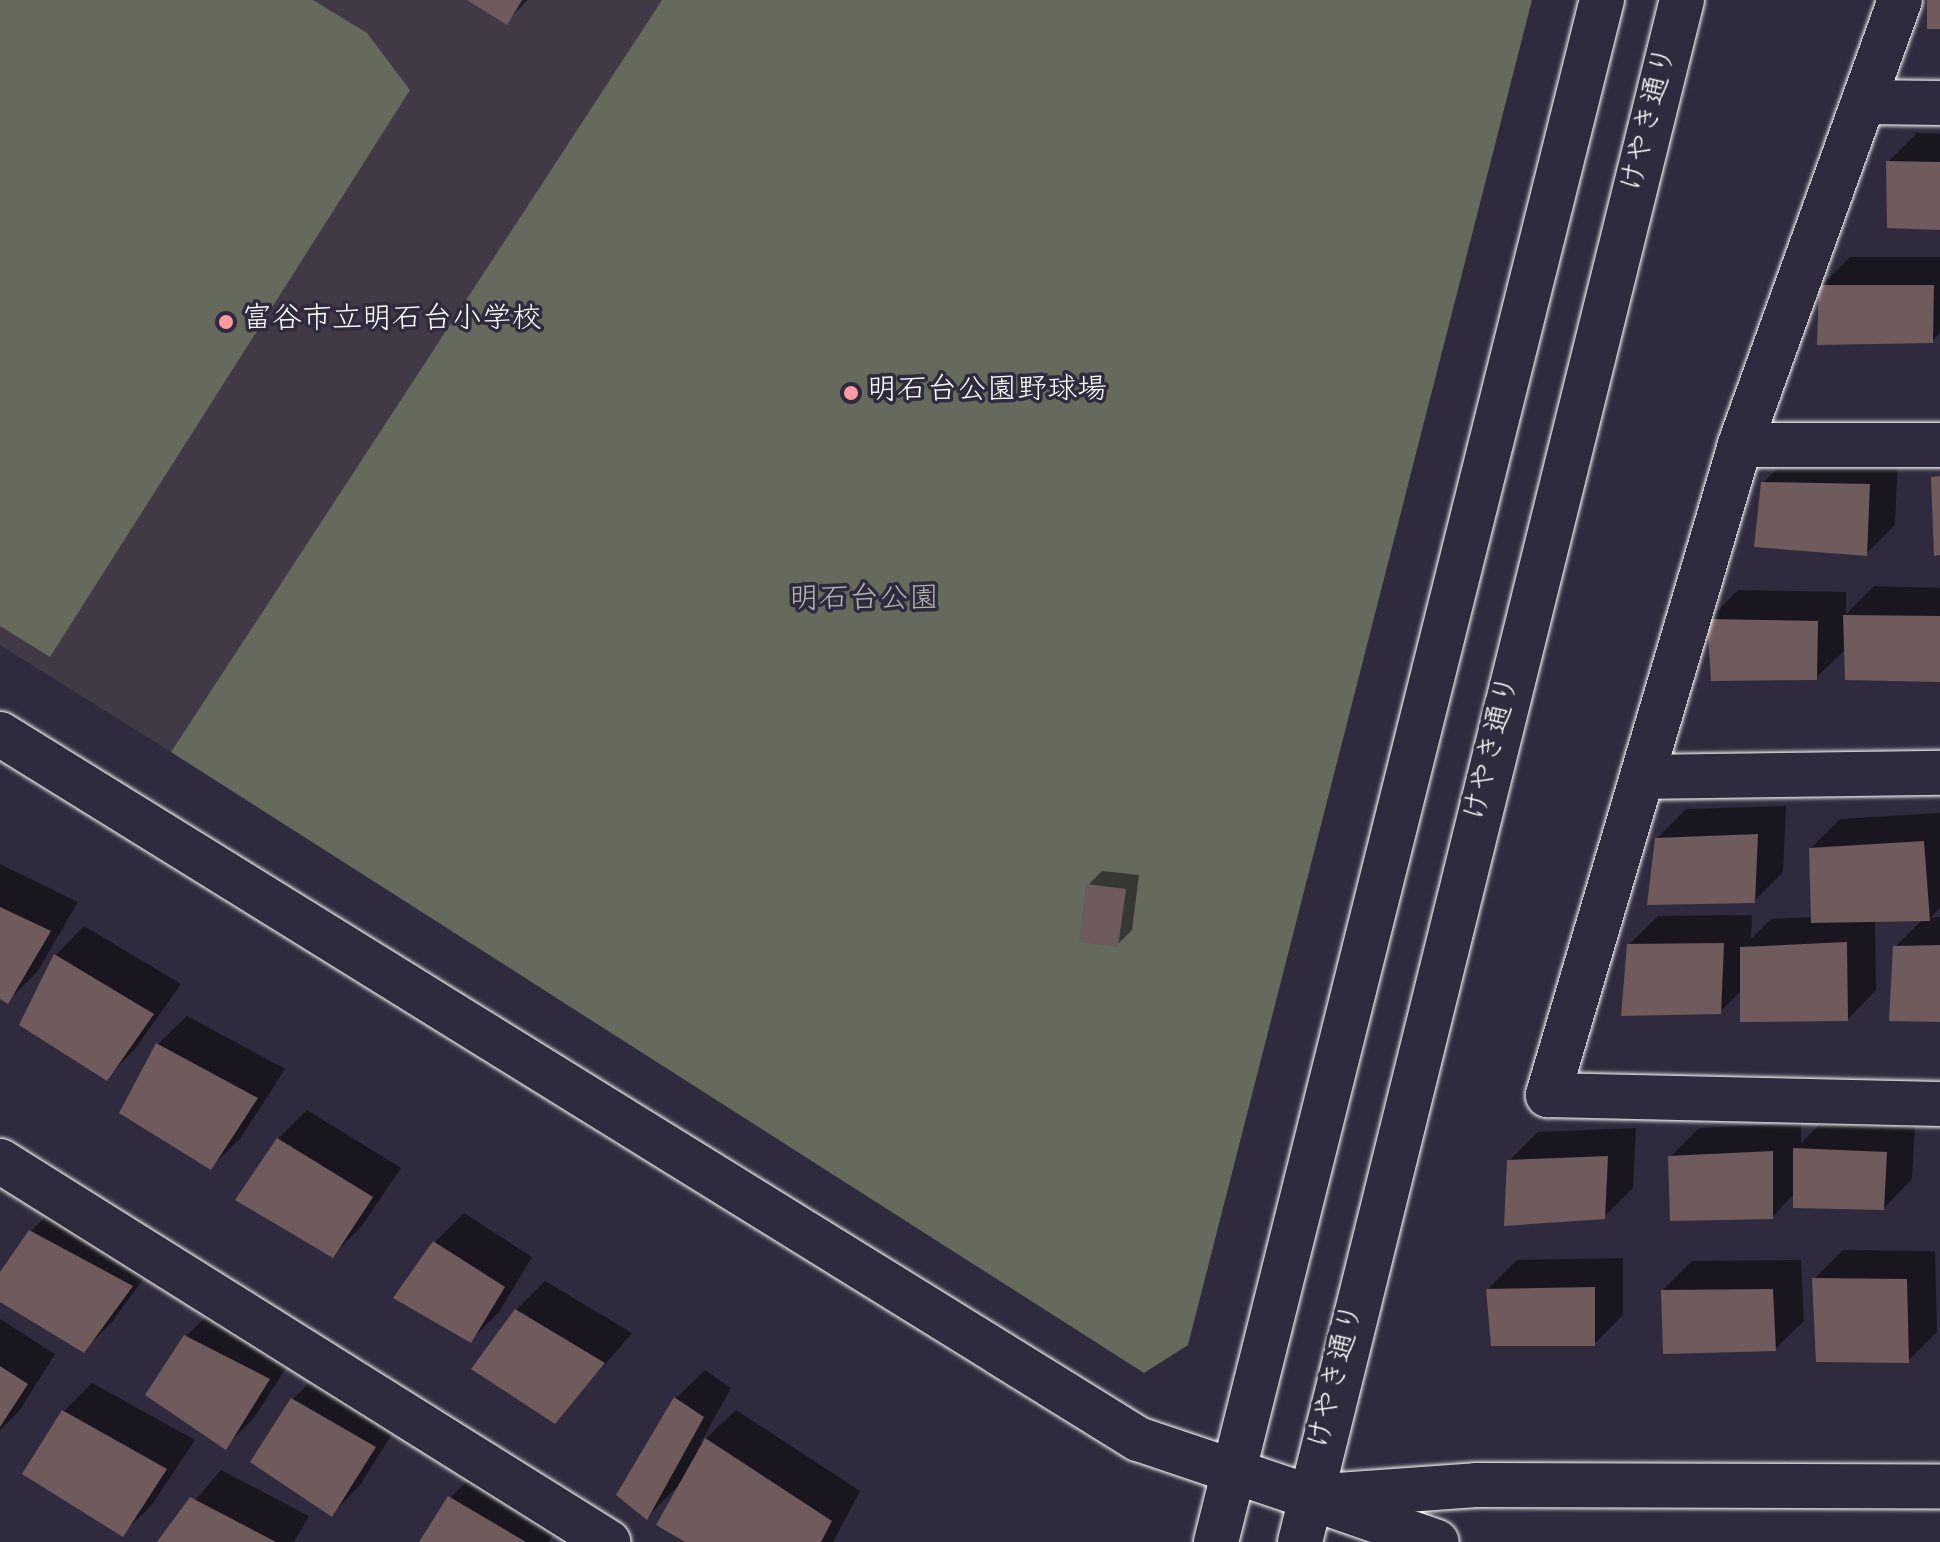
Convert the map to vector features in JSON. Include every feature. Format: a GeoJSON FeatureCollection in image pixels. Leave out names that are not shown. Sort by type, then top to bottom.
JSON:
{"type":"FeatureCollection","features":[{"type":"Feature","properties":{"kind":"street"},"geometry":{"type":"LineString","coordinates":[[1216,1542],[1602,0]]}},
{"type":"Feature","properties":{"kind":"street","name":"けやき通り"},"geometry":{"type":"LineString","coordinates":[[1300,1542],[1682,0]]}},
{"type":"Feature","properties":{"kind":"street"},"geometry":{"type":"LineString","coordinates":[[1900,0],[1866,102],[1740,445],[1548,1095],[1940,1104]]}},
{"type":"Feature","properties":{"kind":"street"},"geometry":{"type":"LineString","coordinates":[[1866,102],[1940,103]]}},
{"type":"Feature","properties":{"kind":"street"},"geometry":{"type":"LineString","coordinates":[[1740,445],[1940,445]]}},
{"type":"Feature","properties":{"kind":"street"},"geometry":{"type":"LineString","coordinates":[[0,734],[1138,1439],[1234,1475],[1310,1497],[1437,1542]]}},
{"type":"Feature","properties":{"kind":"street"},"geometry":{"type":"LineString","coordinates":[[1642,777],[1940,773]]}},
{"type":"Feature","properties":{"kind":"street"},"geometry":{"type":"LineString","coordinates":[[0,1161],[608,1542]]}},
{"type":"Feature","properties":{"kind":"street"},"geometry":{"type":"LineString","coordinates":[[1310,1497],[1476,1485],[1940,1487]]}},
{"type":"Feature","properties":{"kind":"shaded area","name":"富谷市立明石台小学校"},"geometry":{"type":"Polygon","coordinates":[[[0,0],[662,0],[171,752],[0,645],[0,0]]]}},
{"type":"Feature","properties":{"kind":"green space"},"geometry":{"type":"Polygon","coordinates":[[[0,0],[313,0],[367,33],[410,90],[50,657],[0,626],[0,0]]]}},
{"type":"Feature","properties":{"kind":"green space","name":"明石台公園"},"geometry":{"type":"Polygon","coordinates":[[[662,0],[1532,0],[1188,1345],[1144,1373],[171,752],[662,0]]]}},
{"type":"Feature","properties":{"kind":"building"},"geometry":{"type":"Polygon","coordinates":[[[467,0],[522,0],[507,25],[467,0]]]}},
{"type":"Feature","properties":{"kind":"building"},"geometry":{"type":"Polygon","coordinates":[[[1927,0],[1940,0],[1940,29],[1927,29],[1927,0]]]}},
{"type":"Feature","properties":{"kind":"building"},"geometry":{"type":"Polygon","coordinates":[[[1886,161],[1940,162],[1940,230],[1887,228],[1886,161]]]}},
{"type":"Feature","properties":{"kind":"building"},"geometry":{"type":"Polygon","coordinates":[[[1819,285],[1934,285],[1933,343],[1817,345],[1819,285]]]}},
{"type":"Feature","properties":{"kind":"building"},"geometry":{"type":"Polygon","coordinates":[[[1940,476],[1940,555],[1934,556],[1931,477],[1940,476]]]}},
{"type":"Feature","properties":{"kind":"building"},"geometry":{"type":"Polygon","coordinates":[[[1761,482],[1870,484],[1867,556],[1754,547],[1761,482]]]}},
{"type":"Feature","properties":{"kind":"building"},"geometry":{"type":"Polygon","coordinates":[[[1843,615],[1940,616],[1940,682],[1845,680],[1843,615]]]}},
{"type":"Feature","properties":{"kind":"building"},"geometry":{"type":"Polygon","coordinates":[[[1707,619],[1818,621],[1817,680],[1711,681],[1707,619]]]}},
{"type":"Feature","properties":{"kind":"building"},"geometry":{"type":"Polygon","coordinates":[[[1758,834],[1755,903],[1647,905],[1655,838],[1758,834]]]}},
{"type":"Feature","properties":{"kind":"building"},"geometry":{"type":"Polygon","coordinates":[[[1924,841],[1930,921],[1811,923],[1809,848],[1924,841]]]}},
{"type":"Feature","properties":{"kind":"building"},"geometry":{"type":"Polygon","coordinates":[[[1086,884],[1126,889],[1118,947],[1079,942],[1086,884]]]}},
{"type":"Feature","properties":{"kind":"building"},"geometry":{"type":"Polygon","coordinates":[[[0,907],[51,931],[8,1004],[0,999],[0,907]]]}},
{"type":"Feature","properties":{"kind":"building"},"geometry":{"type":"Polygon","coordinates":[[[1847,942],[1848,1021],[1740,1022],[1740,947],[1847,942]]]}},
{"type":"Feature","properties":{"kind":"building"},"geometry":{"type":"Polygon","coordinates":[[[1724,943],[1721,1014],[1621,1016],[1627,944],[1724,943]]]}},
{"type":"Feature","properties":{"kind":"building"},"geometry":{"type":"Polygon","coordinates":[[[1940,945],[1940,1022],[1889,1021],[1893,946],[1940,945]]]}},
{"type":"Feature","properties":{"kind":"building"},"geometry":{"type":"Polygon","coordinates":[[[54,954],[154,1014],[107,1081],[19,1025],[54,954]]]}},
{"type":"Feature","properties":{"kind":"building"},"geometry":{"type":"Polygon","coordinates":[[[156,1043],[258,1098],[211,1170],[119,1113],[156,1043]]]}},
{"type":"Feature","properties":{"kind":"building"},"geometry":{"type":"Polygon","coordinates":[[[277,1138],[373,1197],[333,1258],[235,1200],[277,1138]]]}},
{"type":"Feature","properties":{"kind":"building"},"geometry":{"type":"Polygon","coordinates":[[[1793,1148],[1887,1152],[1884,1210],[1793,1208],[1793,1148]]]}},
{"type":"Feature","properties":{"kind":"building"},"geometry":{"type":"Polygon","coordinates":[[[1773,1151],[1773,1219],[1670,1221],[1668,1156],[1773,1151]]]}},
{"type":"Feature","properties":{"kind":"building"},"geometry":{"type":"Polygon","coordinates":[[[1608,1156],[1605,1219],[1504,1226],[1507,1160],[1608,1156]]]}},
{"type":"Feature","properties":{"kind":"building"},"geometry":{"type":"Polygon","coordinates":[[[29,1230],[133,1286],[84,1353],[0,1302],[0,1272],[29,1230]]]}},
{"type":"Feature","properties":{"kind":"building"},"geometry":{"type":"Polygon","coordinates":[[[433,1241],[505,1287],[471,1343],[393,1298],[433,1241]]]}},
{"type":"Feature","properties":{"kind":"building"},"geometry":{"type":"Polygon","coordinates":[[[1812,1278],[1907,1279],[1909,1363],[1816,1362],[1812,1278]]]}},
{"type":"Feature","properties":{"kind":"building"},"geometry":{"type":"Polygon","coordinates":[[[1595,1287],[1595,1346],[1491,1346],[1486,1289],[1595,1287]]]}},
{"type":"Feature","properties":{"kind":"building"},"geometry":{"type":"Polygon","coordinates":[[[1773,1289],[1776,1351],[1663,1354],[1661,1290],[1773,1289]]]}},
{"type":"Feature","properties":{"kind":"building"},"geometry":{"type":"Polygon","coordinates":[[[515,1309],[605,1363],[555,1424],[471,1369],[515,1309]]]}},
{"type":"Feature","properties":{"kind":"building"},"geometry":{"type":"Polygon","coordinates":[[[184,1335],[270,1379],[226,1450],[145,1395],[184,1335]]]}},
{"type":"Feature","properties":{"kind":"building"},"geometry":{"type":"Polygon","coordinates":[[[0,1366],[28,1384],[0,1427],[0,1366]]]}},
{"type":"Feature","properties":{"kind":"building"},"geometry":{"type":"Polygon","coordinates":[[[674,1397],[704,1417],[647,1520],[616,1495],[674,1397]]]}},
{"type":"Feature","properties":{"kind":"building"},"geometry":{"type":"Polygon","coordinates":[[[291,1398],[376,1447],[332,1517],[250,1462],[291,1398]]]}},
{"type":"Feature","properties":{"kind":"building"},"geometry":{"type":"Polygon","coordinates":[[[62,1410],[167,1469],[123,1537],[22,1474],[62,1410]]]}},
{"type":"Feature","properties":{"kind":"building"},"geometry":{"type":"Polygon","coordinates":[[[705,1438],[832,1521],[821,1542],[685,1542],[656,1525],[705,1438]]]}},
{"type":"Feature","properties":{"kind":"building"},"geometry":{"type":"Polygon","coordinates":[[[448,1496],[526,1542],[419,1542],[448,1496]]]}},
{"type":"Feature","properties":{"kind":"building"},"geometry":{"type":"Polygon","coordinates":[[[190,1497],[276,1542],[157,1542],[190,1497]]]}},
{"type":"Feature","properties":{"kind":"place","name":"富谷市立明石台小学校"},"geometry":{"type":"Point","coordinates":[226,322]}},
{"type":"Feature","properties":{"kind":"place","name":"明石台公園野球場"},"geometry":{"type":"Point","coordinates":[851,393]}}]}
